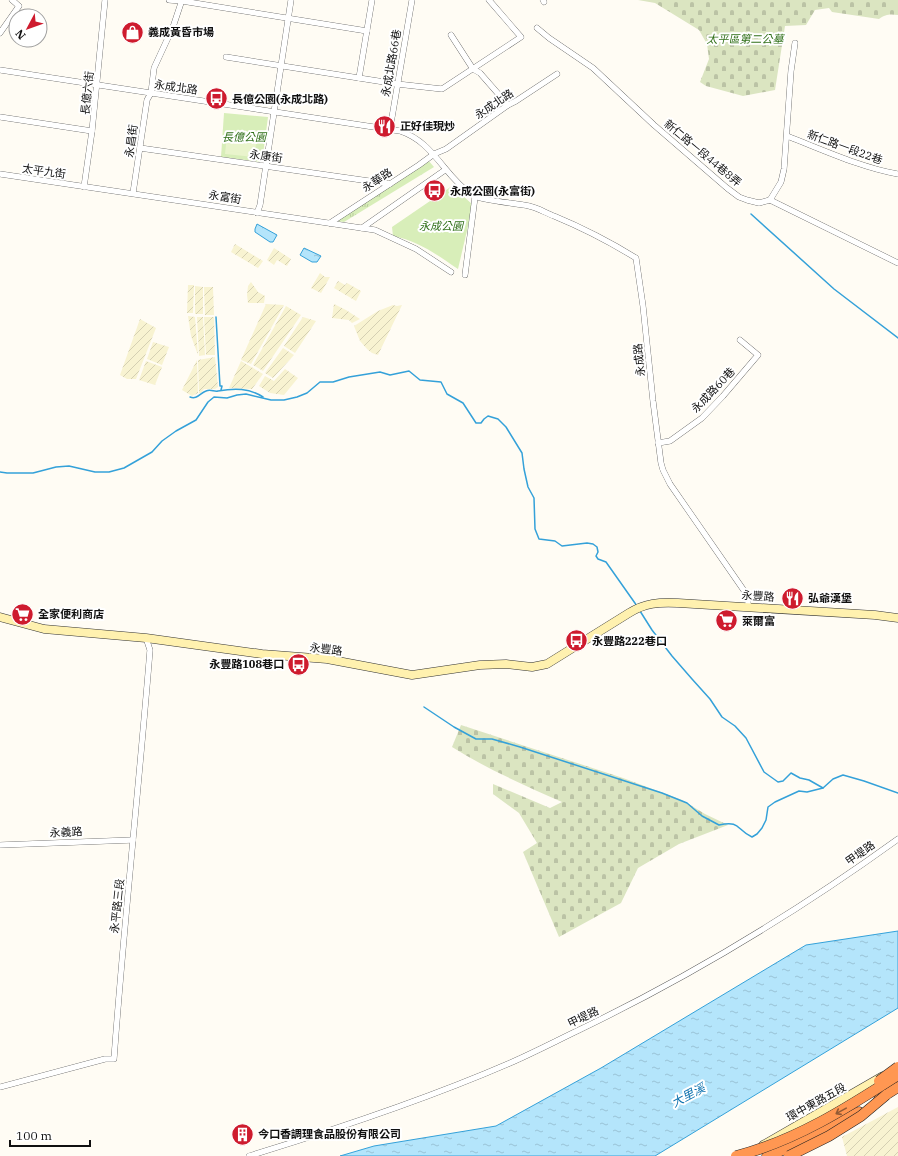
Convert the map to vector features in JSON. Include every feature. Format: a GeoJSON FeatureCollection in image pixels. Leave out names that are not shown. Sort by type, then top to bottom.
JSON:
{"type":"FeatureCollection","features":[{"type":"Feature","properties":{"kind":"highway"},"geometry":{"type":"LineString","coordinates":[[861,1100],[870,1090],[898,1067]]}},
{"type":"Feature","properties":{"kind":"highway"},"geometry":{"type":"LineString","coordinates":[[736,1156],[781,1141],[811,1127],[861,1100],[898,1075]]}},
{"type":"Feature","properties":{"kind":"highway"},"geometry":{"type":"LineString","coordinates":[[767,1156],[796,1145],[818,1134],[854,1115],[898,1087]]}},
{"type":"Feature","properties":{"kind":"highway"},"geometry":{"type":"LineString","coordinates":[[789,1156],[829,1136],[861,1116],[886,1095]]}},
{"type":"Feature","properties":{"kind":"street"},"geometry":{"type":"LineString","coordinates":[[0,33],[19,6],[12,0]]}},
{"type":"Feature","properties":{"kind":"street","name":"長億六街"},"geometry":{"type":"LineString","coordinates":[[84,187],[92,132],[105,0]]}},
{"type":"Feature","properties":{"kind":"street"},"geometry":{"type":"LineString","coordinates":[[169,0],[182,0],[367,31]]}},
{"type":"Feature","properties":{"kind":"street","name":"永昌街"},"geometry":{"type":"LineString","coordinates":[[133,193],[147,100],[152,93],[154,68],[173,27],[182,0]]}},
{"type":"Feature","properties":{"kind":"street"},"geometry":{"type":"LineString","coordinates":[[257,213],[260,205],[267,166],[291,0]]}},
{"type":"Feature","properties":{"kind":"street"},"geometry":{"type":"LineString","coordinates":[[359,78],[372,0]]}},
{"type":"Feature","properties":{"kind":"street","name":"永成北路66巷"},"geometry":{"type":"LineString","coordinates":[[390,128],[412,0]]}},
{"type":"Feature","properties":{"kind":"street"},"geometry":{"type":"LineString","coordinates":[[226,57],[397,84],[442,89],[498,54],[521,37],[489,0]]}},
{"type":"Feature","properties":{"kind":"street","name":"新仁路一段44巷8弄"},"geometry":{"type":"LineString","coordinates":[[537,28],[549,38],[594,68],[654,125],[726,188],[739,197],[758,203],[770,200],[898,263]]}},
{"type":"Feature","properties":{"kind":"street"},"geometry":{"type":"LineString","coordinates":[[451,35],[473,69],[480,73],[508,105]]}},
{"type":"Feature","properties":{"kind":"street"},"geometry":{"type":"LineString","coordinates":[[770,200],[781,182],[784,169],[791,71],[795,43]]}},
{"type":"Feature","properties":{"kind":"street","name":"永成北路"},"geometry":{"type":"LineString","coordinates":[[0,70],[390,128],[413,136],[434,154],[446,149],[508,105],[557,74]]}},
{"type":"Feature","properties":{"kind":"street"},"geometry":{"type":"LineString","coordinates":[[0,117],[92,132]]}},
{"type":"Feature","properties":{"kind":"street","name":"新仁路一段22巷"},"geometry":{"type":"LineString","coordinates":[[787,136],[878,170],[898,174]]}},
{"type":"Feature","properties":{"kind":"street","name":"永康街"},"geometry":{"type":"LineString","coordinates":[[140,148],[390,184]]}},
{"type":"Feature","properties":{"kind":"street"},"geometry":{"type":"LineString","coordinates":[[434,154],[445,170],[475,197],[465,276]]}},
{"type":"Feature","properties":{"kind":"street","name":"永華路"},"geometry":{"type":"LineString","coordinates":[[330,223],[434,154]]}},
{"type":"Feature","properties":{"kind":"street"},"geometry":{"type":"LineString","coordinates":[[362,228],[445,170]]}},
{"type":"Feature","properties":{"kind":"street","name":"太平九街"},"geometry":{"type":"LineString","coordinates":[[0,174],[84,187]]}},
{"type":"Feature","properties":{"kind":"street","name":"永富街"},"geometry":{"type":"LineString","coordinates":[[84,187],[133,193],[375,230],[400,240],[429,256],[451,272]]}},
{"type":"Feature","properties":{"kind":"street","name":"永成路"},"geometry":{"type":"LineString","coordinates":[[475,197],[530,206],[591,233],[636,258],[661,463],[666,477],[745,592],[748,598],[748,607]]}},
{"type":"Feature","properties":{"kind":"street","name":"永成路60巷"},"geometry":{"type":"LineString","coordinates":[[658,443],[670,441],[702,418],[758,355],[740,340]]}},
{"type":"Feature","properties":{"kind":"street","name":"永豐路"},"geometry":{"type":"LineString","coordinates":[[0,617],[44,629],[146,638],[262,654],[327,659],[382,670],[418,675],[480,665],[506,664],[532,667],[547,664],[638,608],[662,602],[875,615],[898,618]]}},
{"type":"Feature","properties":{"kind":"street","name":"永平路三段"},"geometry":{"type":"LineString","coordinates":[[0,1087],[105,1059],[114,1059],[150,650],[146,638]]}},
{"type":"Feature","properties":{"kind":"street","name":"甲堤路"},"geometry":{"type":"LineString","coordinates":[[249,1156],[412,1102],[511,1063],[560,1040],[667,985],[753,936],[898,839]]}},
{"type":"Feature","properties":{"kind":"street","name":"永義路"},"geometry":{"type":"LineString","coordinates":[[0,845],[133,840]]}},
{"type":"Feature","properties":{"kind":"street","name":"環中東路五段"},"geometry":{"type":"LineString","coordinates":[[745,1156],[898,1067]]}},
{"type":"Feature","properties":{"kind":"street"},"geometry":{"type":"LineString","coordinates":[[780,1156],[834,1128],[898,1090]]}},
{"type":"Feature","properties":{"kind":"shaded area"},"geometry":{"type":"Polygon","coordinates":[[[235,244],[263,261],[258,268],[231,252],[235,244]]]}},
{"type":"Feature","properties":{"kind":"shaded area"},"geometry":{"type":"Polygon","coordinates":[[[274,248],[291,259],[287,266],[277,260],[274,265],[267,260],[274,248]]]}},
{"type":"Feature","properties":{"kind":"shaded area"},"geometry":{"type":"Polygon","coordinates":[[[320,273],[325,277],[330,277],[321,293],[311,288],[320,273]]]}},
{"type":"Feature","properties":{"kind":"shaded area"},"geometry":{"type":"Polygon","coordinates":[[[338,281],[345,285],[347,283],[361,291],[356,301],[334,288],[338,281]]]}},
{"type":"Feature","properties":{"kind":"shaded area"},"geometry":{"type":"Polygon","coordinates":[[[251,282],[258,292],[265,296],[264,303],[248,303],[248,286],[251,282]]]}},
{"type":"Feature","properties":{"kind":"shaded area"},"geometry":{"type":"Polygon","coordinates":[[[188,285],[194,285],[193,313],[187,313],[188,285]]]}},
{"type":"Feature","properties":{"kind":"shaded area"},"geometry":{"type":"Polygon","coordinates":[[[195,286],[203,287],[203,314],[195,314],[195,286]]]}},
{"type":"Feature","properties":{"kind":"shaded area"},"geometry":{"type":"Polygon","coordinates":[[[204,287],[213,287],[214,315],[205,315],[204,287]]]}},
{"type":"Feature","properties":{"kind":"shaded area"},"geometry":{"type":"Polygon","coordinates":[[[266,304],[284,305],[251,364],[241,360],[266,304]]]}},
{"type":"Feature","properties":{"kind":"shaded area"},"geometry":{"type":"Polygon","coordinates":[[[334,304],[360,319],[352,323],[349,320],[332,318],[334,304]]]}},
{"type":"Feature","properties":{"kind":"shaded area"},"geometry":{"type":"Polygon","coordinates":[[[393,305],[402,305],[378,355],[372,353],[360,341],[354,326],[378,311],[393,305]]]}},
{"type":"Feature","properties":{"kind":"shaded area"},"geometry":{"type":"Polygon","coordinates":[[[286,306],[301,315],[263,371],[253,365],[286,306]]]}},
{"type":"Feature","properties":{"kind":"shaded area"},"geometry":{"type":"Polygon","coordinates":[[[188,316],[195,317],[198,355],[191,336],[188,316]]]}},
{"type":"Feature","properties":{"kind":"shaded area"},"geometry":{"type":"Polygon","coordinates":[[[197,317],[203,317],[205,355],[199,356],[197,317]]]}},
{"type":"Feature","properties":{"kind":"shaded area"},"geometry":{"type":"Polygon","coordinates":[[[204,317],[214,317],[215,355],[206,355],[204,317]]]}},
{"type":"Feature","properties":{"kind":"shaded area"},"geometry":{"type":"Polygon","coordinates":[[[303,317],[316,321],[295,353],[284,346],[303,317]]]}},
{"type":"Feature","properties":{"kind":"shaded area"},"geometry":{"type":"Polygon","coordinates":[[[140,319],[156,328],[136,379],[127,379],[120,375],[140,319]]]}},
{"type":"Feature","properties":{"kind":"shaded area"},"geometry":{"type":"Polygon","coordinates":[[[153,342],[169,347],[162,365],[147,359],[153,342]]]}},
{"type":"Feature","properties":{"kind":"shaded area"},"geometry":{"type":"Polygon","coordinates":[[[283,348],[294,355],[273,378],[265,373],[283,348]]]}},
{"type":"Feature","properties":{"kind":"shaded area"},"geometry":{"type":"Polygon","coordinates":[[[215,357],[218,387],[215,389],[204,389],[201,393],[199,393],[198,360],[215,357]]]}},
{"type":"Feature","properties":{"kind":"shaded area"},"geometry":{"type":"Polygon","coordinates":[[[197,360],[198,393],[192,396],[182,390],[197,360]]]}},
{"type":"Feature","properties":{"kind":"shaded area"},"geometry":{"type":"Polygon","coordinates":[[[146,361],[162,367],[155,385],[139,380],[146,361]]]}},
{"type":"Feature","properties":{"kind":"shaded area"},"geometry":{"type":"Polygon","coordinates":[[[241,361],[263,374],[252,389],[229,388],[241,361]]]}},
{"type":"Feature","properties":{"kind":"shaded area"},"geometry":{"type":"Polygon","coordinates":[[[285,369],[298,378],[284,395],[270,393],[259,386],[265,376],[274,381],[285,369]]]}},
{"type":"Feature","properties":{"kind":"shaded area"},"geometry":{"type":"Polygon","coordinates":[[[898,1107],[898,1156],[847,1156],[842,1137],[898,1107]]]}},
{"type":"Feature","properties":{"kind":"green space","name":"太平區第二公墓"},"geometry":{"type":"Polygon","coordinates":[[[638,0],[898,0],[898,15],[888,15],[879,19],[832,12],[829,8],[815,10],[806,25],[785,26],[775,90],[743,96],[706,86],[700,82],[709,59],[707,44],[699,30],[655,3],[638,0]]]}},
{"type":"Feature","properties":{"kind":"green space","name":"長億公園"},"geometry":{"type":"Polygon","coordinates":[[[224,113],[268,117],[262,162],[221,157],[224,113]]]}},
{"type":"Feature","properties":{"kind":"green space"},"geometry":{"type":"Polygon","coordinates":[[[227,136],[257,138],[254,157],[225,154],[227,136]]]}},
{"type":"Feature","properties":{"kind":"green space"},"geometry":{"type":"Polygon","coordinates":[[[428,160],[434,167],[344,222],[336,221],[428,160]]]}},
{"type":"Feature","properties":{"kind":"green space","name":"永成公園"},"geometry":{"type":"Polygon","coordinates":[[[452,186],[473,205],[458,269],[419,245],[393,236],[392,227],[452,186]]]}},
{"type":"Feature","properties":{"kind":"green space"},"geometry":{"type":"Polygon","coordinates":[[[461,725],[623,778],[682,800],[705,814],[728,825],[679,844],[638,868],[621,903],[559,937],[523,852],[537,843],[519,813],[493,794],[493,784],[550,808],[562,802],[492,770],[452,747],[461,725]]]}},
{"type":"Feature","properties":{"kind":"water"},"geometry":{"type":"Polygon","coordinates":[[[257,224],[277,235],[273,242],[270,242],[255,232],[257,224]]]}},
{"type":"Feature","properties":{"kind":"water"},"geometry":{"type":"Polygon","coordinates":[[[304,248],[321,256],[317,262],[312,262],[300,255],[304,248]]]}},
{"type":"Feature","properties":{"kind":"water","name":"大里溪"},"geometry":{"type":"Polygon","coordinates":[[[898,931],[898,1008],[655,1156],[340,1156],[374,1146],[496,1126],[601,1068],[806,945],[898,931]]]}},
{"type":"Feature","properties":{"kind":"waterway"},"geometry":{"type":"LineString","coordinates":[[751,214],[834,289],[898,338]]}},
{"type":"Feature","properties":{"kind":"waterway"},"geometry":{"type":"LineString","coordinates":[[216,317],[220,386],[222,386],[221,390]]}},
{"type":"Feature","properties":{"kind":"waterway"},"geometry":{"type":"LineString","coordinates":[[0,472],[33,473],[56,467],[69,466],[95,472],[109,472],[124,468],[152,452],[162,441],[196,420],[208,402],[214,397],[227,398],[246,394],[271,400],[284,400],[307,393],[320,382],[333,382],[349,377],[380,372],[390,375],[409,371],[420,380],[441,382],[447,394],[463,403],[476,423],[481,423],[488,416],[498,419],[506,427],[522,453],[528,487],[534,498],[535,529],[539,539],[555,541],[562,546],[587,543],[593,544],[597,547],[598,552],[596,556],[598,559],[606,562],[637,606]]}},
{"type":"Feature","properties":{"kind":"waterway"},"geometry":{"type":"LineString","coordinates":[[190,397],[195,398],[208,390],[217,391],[230,389],[247,390],[263,397]]}},
{"type":"Feature","properties":{"kind":"waterway"},"geometry":{"type":"LineString","coordinates":[[640,611],[652,630],[672,656],[710,699],[722,717],[735,726],[746,738],[764,772],[778,782],[783,781],[791,773],[800,778],[809,780],[823,788]]}},
{"type":"Feature","properties":{"kind":"waterway"},"geometry":{"type":"LineString","coordinates":[[424,707],[454,727],[476,739],[492,739],[520,747],[662,793],[687,803],[702,816],[719,825],[731,824],[738,826],[752,837],[762,828],[766,820],[768,807],[775,802],[799,791],[807,792],[823,788],[833,779],[843,775],[898,793]]}},
{"type":"Feature","properties":{"kind":"place","name":"義成黃昏市場"},"geometry":{"type":"Point","coordinates":[133,32]}},
{"type":"Feature","properties":{"kind":"place","name":"長億公園(永成北路)"},"geometry":{"type":"Point","coordinates":[216,99]}},
{"type":"Feature","properties":{"kind":"place","name":"正好佳現炒"},"geometry":{"type":"Point","coordinates":[384,126]}},
{"type":"Feature","properties":{"kind":"place","name":"永成公園(永富街)"},"geometry":{"type":"Point","coordinates":[435,191]}},
{"type":"Feature","properties":{"kind":"place","name":"弘爺漢堡"},"geometry":{"type":"Point","coordinates":[793,598]}},
{"type":"Feature","properties":{"kind":"place","name":"全家便利商店"},"geometry":{"type":"Point","coordinates":[23,614]}},
{"type":"Feature","properties":{"kind":"place","name":"萊爾富"},"geometry":{"type":"Point","coordinates":[727,621]}},
{"type":"Feature","properties":{"kind":"place","name":"永豐路222巷口"},"geometry":{"type":"Point","coordinates":[576,641]}},
{"type":"Feature","properties":{"kind":"place","name":"永豐路108巷口"},"geometry":{"type":"Point","coordinates":[299,664]}},
{"type":"Feature","properties":{"kind":"place","name":"今口香調理食品股份有限公司"},"geometry":{"type":"Point","coordinates":[243,1134]}}]}
